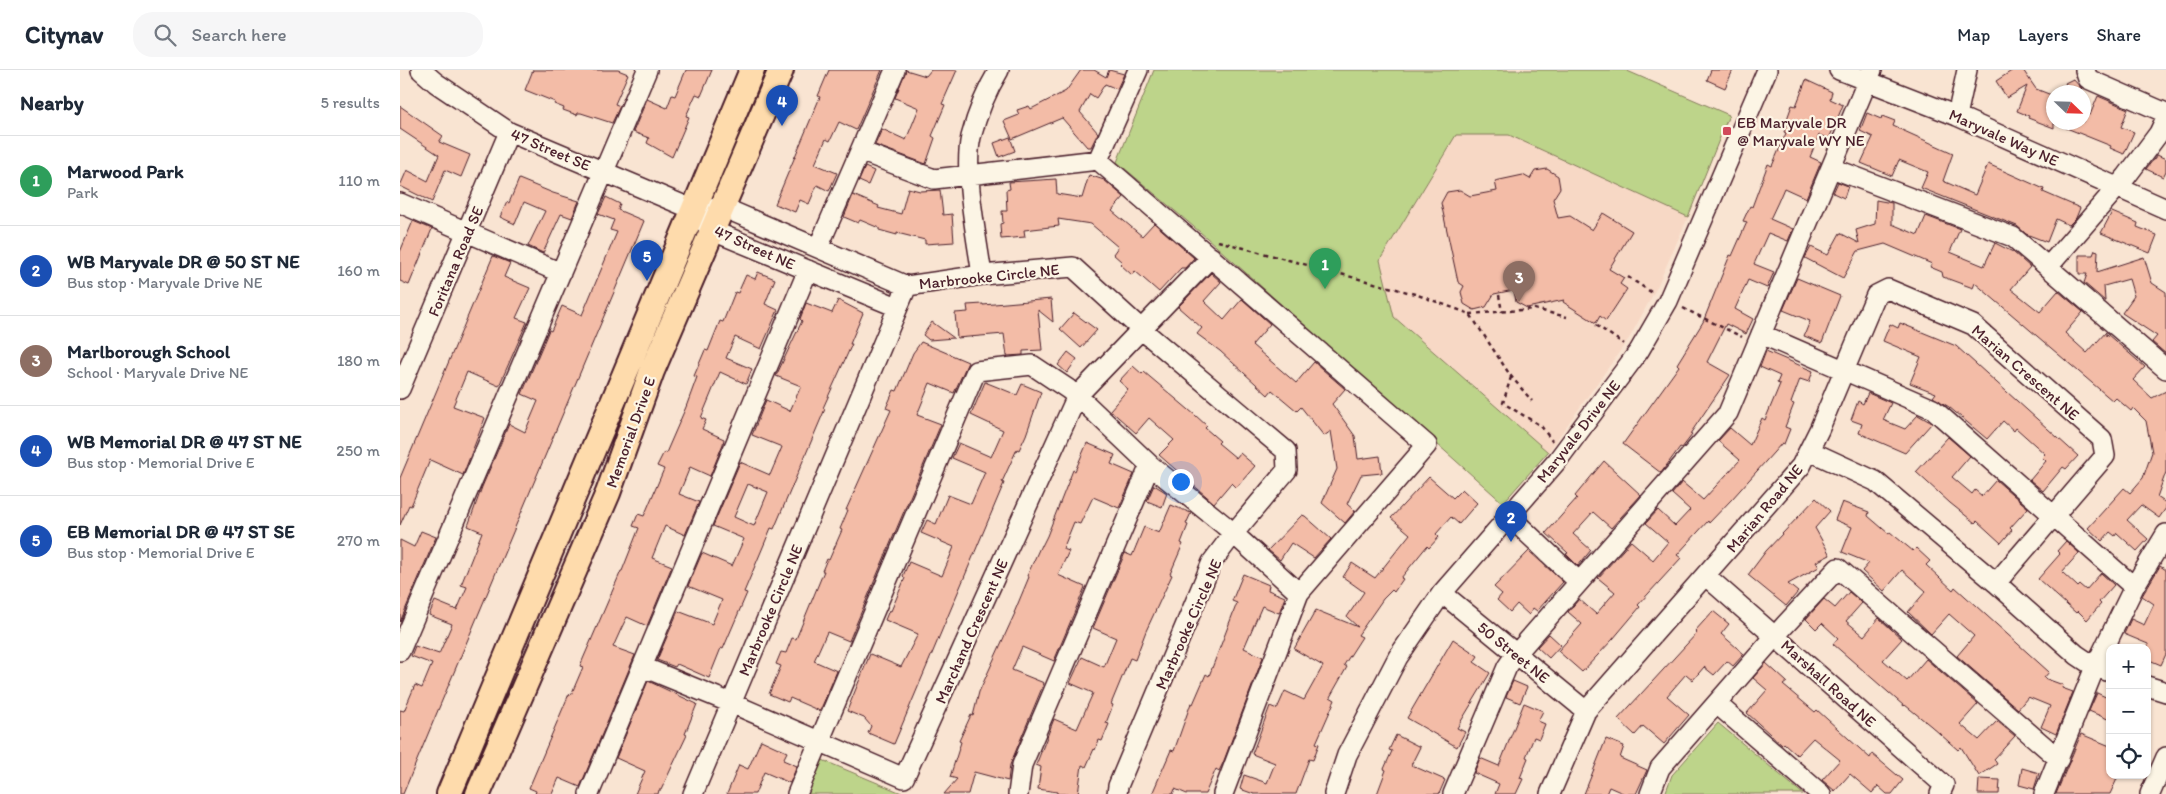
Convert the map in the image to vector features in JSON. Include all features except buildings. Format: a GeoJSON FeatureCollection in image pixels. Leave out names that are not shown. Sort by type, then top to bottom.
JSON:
{"type":"FeatureCollection","features":[{"type":"Feature","properties":{"kind":"main road","name":"Memorial Drive E"},"geometry":{"type":"LineString","coordinates":[[449,794],[692,209],[752,70]]}},
{"type":"Feature","properties":{"kind":"main road","name":"Memorial Drive E"},"geometry":{"type":"LineString","coordinates":[[478,794],[608,493],[652,370],[781,70]]}},
{"type":"Feature","properties":{"kind":"street","name":"47 Street SE"},"geometry":{"type":"LineString","coordinates":[[421,70],[436,83],[509,132],[692,209]]}},
{"type":"Feature","properties":{"kind":"street"},"geometry":{"type":"LineString","coordinates":[[400,651],[646,70]]}},
{"type":"Feature","properties":{"kind":"street"},"geometry":{"type":"LineString","coordinates":[[818,248],[895,70]]}},
{"type":"Feature","properties":{"kind":"street"},"geometry":{"type":"LineString","coordinates":[[982,275],[969,176],[971,139],[989,88],[999,70]]}},
{"type":"Feature","properties":{"kind":"street"},"geometry":{"type":"LineString","coordinates":[[1098,160],[1138,70]]}},
{"type":"Feature","properties":{"kind":"street","name":"Maryvale Drive NE"},"geometry":{"type":"LineString","coordinates":[[1334,794],[1347,755],[1398,657],[1442,593],[1564,452],[1639,351],[1668,301],[1767,70]]}},
{"type":"Feature","properties":{"kind":"street","name":"Maryvale Way NE"},"geometry":{"type":"LineString","coordinates":[[1839,70],[1870,76],[2166,210]]}},
{"type":"Feature","properties":{"kind":"street"},"geometry":{"type":"LineString","coordinates":[[1957,116],[1967,70]]}},
{"type":"Feature","properties":{"kind":"street"},"geometry":{"type":"LineString","coordinates":[[2085,70],[2088,79],[2166,113]]}},
{"type":"Feature","properties":{"kind":"street"},"geometry":{"type":"LineString","coordinates":[[1453,794],[1507,667],[1516,654],[1728,413],[1870,76]]}},
{"type":"Feature","properties":{"kind":"street"},"geometry":{"type":"LineString","coordinates":[[2048,267],[2117,188],[2159,133],[2166,118]]}},
{"type":"Feature","properties":{"kind":"street","name":"Foritana Road SE"},"geometry":{"type":"LineString","coordinates":[[400,389],[509,132]]}},
{"type":"Feature","properties":{"kind":"street"},"geometry":{"type":"LineString","coordinates":[[860,151],[934,180],[1098,160],[1214,249],[1426,445],[1299,593],[1223,794]]}},
{"type":"Feature","properties":{"kind":"street"},"geometry":{"type":"LineString","coordinates":[[1832,168],[2013,237],[2166,369]]}},
{"type":"Feature","properties":{"kind":"street"},"geometry":{"type":"LineString","coordinates":[[400,203],[561,273]]}},
{"type":"Feature","properties":{"kind":"street","name":"47 Street NE"},"geometry":{"type":"LineString","coordinates":[[692,209],[722,208],[907,286]]}},
{"type":"Feature","properties":{"kind":"street","name":"47 Street NE"},"geometry":{"type":"LineString","coordinates":[[692,209],[713,231],[897,306]]}},
{"type":"Feature","properties":{"kind":"street","name":"Marchand Crescent NE"},"geometry":{"type":"LineString","coordinates":[[643,667],[904,778],[1077,396],[1214,249]]}},
{"type":"Feature","properties":{"kind":"street","name":"Marbrooke Circle NE"},"geometry":{"type":"LineString","coordinates":[[693,794],[907,286],[982,275],[1073,267],[1141,329],[1286,451],[1287,470],[1212,562],[1118,786],[1117,794]]}},
{"type":"Feature","properties":{"kind":"street"},"geometry":{"type":"LineString","coordinates":[[589,794],[808,270]]}},
{"type":"Feature","properties":{"kind":"street","name":"Marian Crescent NE"},"geometry":{"type":"LineString","coordinates":[[1810,451],[1876,295],[1888,289],[1973,325],[2102,439],[2105,456],[1996,583]]}},
{"type":"Feature","properties":{"kind":"street"},"geometry":{"type":"LineString","coordinates":[[1759,339],[1845,369],[1933,409],[2134,587]]}},
{"type":"Feature","properties":{"kind":"street"},"geometry":{"type":"LineString","coordinates":[[796,794],[976,371],[1032,365],[1077,396],[1150,465],[1233,534],[1299,593]]}},
{"type":"Feature","properties":{"kind":"street","name":"Marian Road NE"},"geometry":{"type":"LineString","coordinates":[[1550,794],[1586,711],[1801,466],[1810,451],[1875,481],[1996,583],[2077,656],[2102,669]]}},
{"type":"Feature","properties":{"kind":"street"},"geometry":{"type":"LineString","coordinates":[[1018,794],[1022,765],[1150,465]]}},
{"type":"Feature","properties":{"kind":"street"},"geometry":{"type":"LineString","coordinates":[[1509,516],[1579,582]]}},
{"type":"Feature","properties":{"kind":"street"},"geometry":{"type":"LineString","coordinates":[[2044,794],[2102,669],[2134,587],[2166,534]]}},
{"type":"Feature","properties":{"kind":"street"},"geometry":{"type":"LineString","coordinates":[[1650,794],[1660,768],[1838,568],[2059,759]]}},
{"type":"Feature","properties":{"kind":"street","name":"Marshall Road NE"},"geometry":{"type":"LineString","coordinates":[[1706,576],[1944,785],[1940,794]]}},
{"type":"Feature","properties":{"kind":"street","name":"50 Street NE"},"geometry":{"type":"LineString","coordinates":[[1442,593],[1586,711]]}},
{"type":"Feature","properties":{"kind":"street"},"geometry":{"type":"LineString","coordinates":[[2151,687],[2166,692]]}},
{"type":"Feature","properties":{"kind":"street"},"geometry":{"type":"LineString","coordinates":[[1717,704],[1821,794]]}},
{"type":"Feature","properties":{"kind":"street"},"geometry":{"type":"LineString","coordinates":[[2150,794],[2166,757]]}},
{"type":"Feature","properties":{"kind":"path"},"geometry":{"type":"LineString","coordinates":[[1214,249],[1415,294],[1470,314],[1534,309],[1567,317]]}},
{"type":"Feature","properties":{"kind":"path"},"geometry":{"type":"LineString","coordinates":[[1628,277],[1656,296]]}},
{"type":"Feature","properties":{"kind":"path"},"geometry":{"type":"LineString","coordinates":[[1499,295],[1502,312]]}},
{"type":"Feature","properties":{"kind":"path"},"geometry":{"type":"LineString","coordinates":[[1683,308],[1759,339]]}},
{"type":"Feature","properties":{"kind":"path"},"geometry":{"type":"LineString","coordinates":[[1470,314],[1511,377],[1532,401]]}},
{"type":"Feature","properties":{"kind":"path"},"geometry":{"type":"LineString","coordinates":[[1596,325],[1639,351]]}},
{"type":"Feature","properties":{"kind":"path"},"geometry":{"type":"LineString","coordinates":[[1511,377],[1503,404],[1541,426],[1555,445],[1564,452]]}},
{"type":"Feature","properties":{"kind":"shaded area"},"geometry":{"type":"Polygon","coordinates":[[[1456,135],[1509,135],[1688,217],[1657,287],[1630,337],[1548,452],[1394,317],[1380,260],[1456,135]]]}},
{"type":"Feature","properties":{"kind":"green space"},"geometry":{"type":"Polygon","coordinates":[[[1154,70],[1625,70],[1729,115],[1688,217],[1509,135],[1456,135],[1380,260],[1394,317],[1548,452],[1503,503],[1207,238],[1117,162],[1154,70]]]}},
{"type":"Feature","properties":{"kind":"green space"},"geometry":{"type":"Polygon","coordinates":[[[1718,723],[1803,794],[1665,794],[1672,775],[1718,723]]]}},
{"type":"Feature","properties":{"kind":"green space"},"geometry":{"type":"Polygon","coordinates":[[[820,759],[904,794],[806,794],[820,759]]]}},
{"type":"Feature","properties":{"kind":"place","name":"WB Memorial DR @ 47 ST NE"},"geometry":{"type":"Point","coordinates":[782,126]}},
{"type":"Feature","properties":{"kind":"place","name":"EB Maryvale DR @ Maryvale WY NE"},"geometry":{"type":"Point","coordinates":[1727,131]}},
{"type":"Feature","properties":{"kind":"place","name":"EB Memorial DR @ 47 ST SE"},"geometry":{"type":"Point","coordinates":[647,281]}},
{"type":"Feature","properties":{"kind":"place","name":"Marwood Park"},"geometry":{"type":"Point","coordinates":[1325,289]}},
{"type":"Feature","properties":{"kind":"place","name":"Marlborough School"},"geometry":{"type":"Point","coordinates":[1519,302]}},
{"type":"Feature","properties":{"kind":"place","name":"WB Maryvale DR @ 50 ST NE"},"geometry":{"type":"Point","coordinates":[1511,542]}}]}
